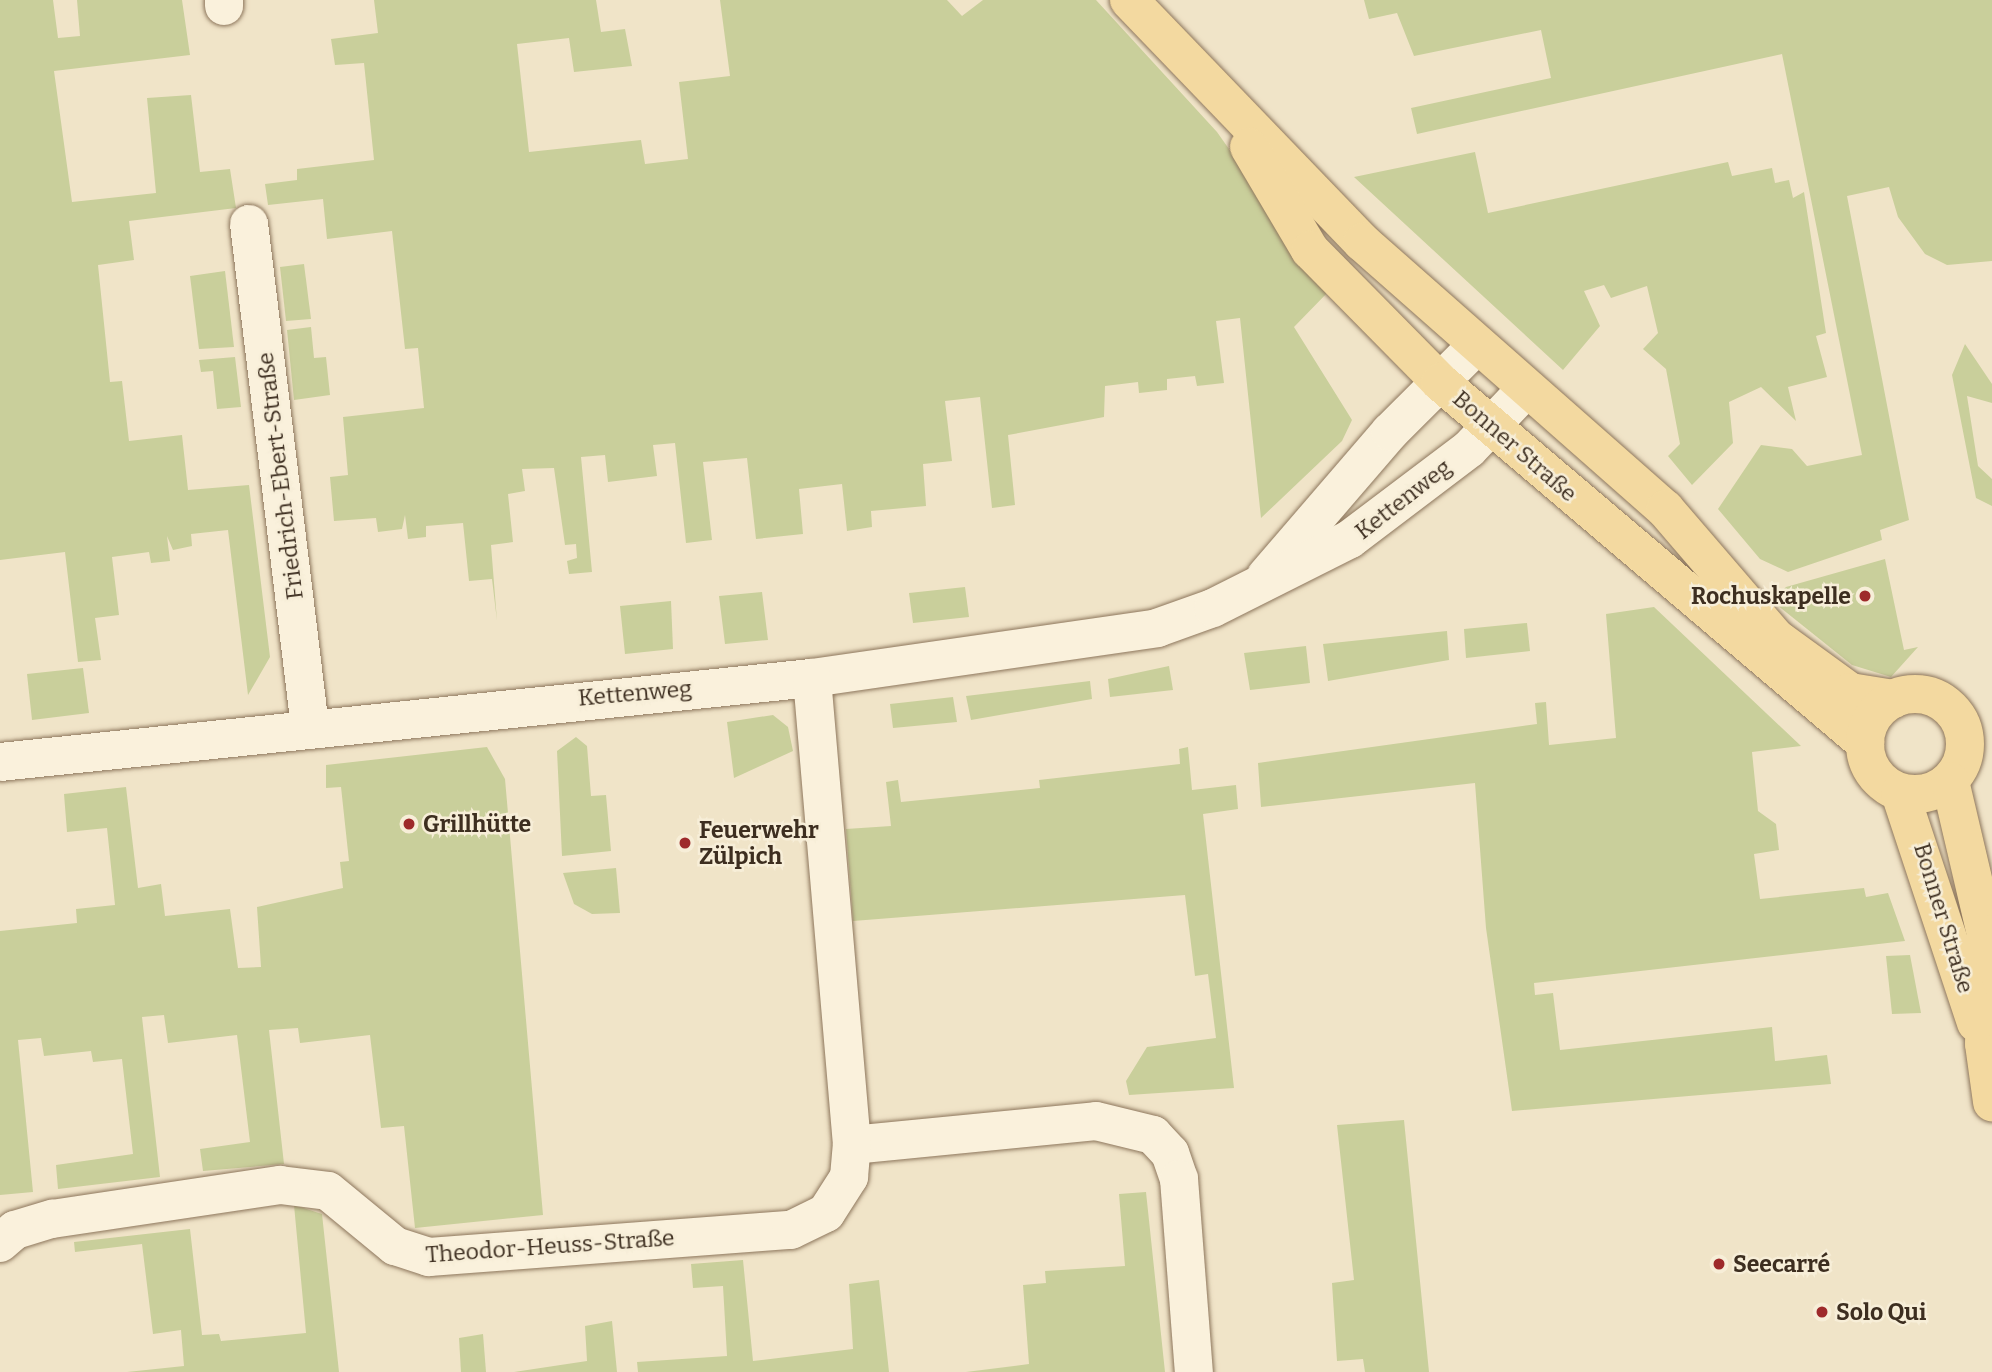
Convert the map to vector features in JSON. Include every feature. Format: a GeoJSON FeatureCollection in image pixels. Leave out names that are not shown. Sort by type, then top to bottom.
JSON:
{"type":"FeatureCollection","features":[{"type":"Feature","properties":{"kind":"main road","name":"Bonner Straße"},"geometry":{"type":"LineString","coordinates":[[1129,0],[1220,99],[1371,250],[1665,509],[1776,638],[1850,692],[1893,699],[1924,695],[1954,713],[1963,750],[1950,781],[1986,934],[1984,1044],[1992,1102]]}},
{"type":"Feature","properties":{"kind":"main road","name":"Bonner Straße"},"geometry":{"type":"LineString","coordinates":[[1220,99],[1310,250],[1440,382],[1490,428],[1865,743],[1874,771],[1899,793],[1984,1044]]}},
{"type":"Feature","properties":{"kind":"main road"},"geometry":{"type":"LineString","coordinates":[[1865,743],[1875,714],[1893,699]]}},
{"type":"Feature","properties":{"kind":"main road"},"geometry":{"type":"LineString","coordinates":[[1899,793],[1926,794],[1950,781]]}},
{"type":"Feature","properties":{"kind":"street","name":"Friedrich-Ebert-Straße"},"geometry":{"type":"LineString","coordinates":[[249,224],[310,727]]}},
{"type":"Feature","properties":{"kind":"street","name":"Kettenweg"},"geometry":{"type":"LineString","coordinates":[[1260,583],[1476,345]]}},
{"type":"Feature","properties":{"kind":"street","name":"Kettenweg"},"geometry":{"type":"LineString","coordinates":[[0,762],[310,727],[812,678],[1157,628],[1260,583],[1350,539],[1490,428],[1527,388]]}},
{"type":"Feature","properties":{"kind":"street","name":"Theodor-Heuss-Straße"},"geometry":{"type":"LineString","coordinates":[[0,1243],[15,1230],[52,1219],[280,1185],[328,1191],[395,1246],[429,1257],[791,1230],[812,1223],[837,1200],[849,1177],[852,1145],[812,678]]}},
{"type":"Feature","properties":{"kind":"street"},"geometry":{"type":"LineString","coordinates":[[852,1145],[1096,1121],[1153,1135],[1170,1153],[1179,1179],[1194,1372]]}},
{"type":"Feature","properties":{"kind":"street","name":"Theodor-Heuss-Straße"},"geometry":{"type":"LineString","coordinates":[[0,1219],[52,1219]]}},
{"type":"Feature","properties":{"kind":"green space"},"geometry":{"type":"Polygon","coordinates":[[[0,0],[53,0],[58,38],[80,36],[77,0],[182,0],[190,55],[54,71],[72,202],[156,193],[147,98],[191,95],[200,172],[230,169],[236,208],[129,221],[134,260],[98,265],[110,382],[122,381],[129,441],[182,435],[188,490],[249,485],[270,657],[248,695],[228,530],[191,534],[192,546],[173,550],[167,536],[170,561],[151,563],[149,552],[112,557],[119,615],[95,618],[101,660],[78,662],[65,552],[0,560],[0,0]]]}},
{"type":"Feature","properties":{"kind":"green space"},"geometry":{"type":"Polygon","coordinates":[[[374,0],[596,0],[601,32],[625,29],[632,66],[574,72],[569,38],[517,44],[529,152],[641,140],[645,164],[688,159],[679,82],[730,76],[720,0],[947,0],[962,16],[983,0],[1096,0],[1217,132],[1329,291],[1294,327],[1352,420],[1342,441],[1261,518],[1240,318],[1216,321],[1224,383],[1197,386],[1195,376],[1167,379],[1167,390],[1139,393],[1138,382],[1105,386],[1104,417],[1008,435],[1015,505],[992,508],[980,397],[945,401],[952,461],[923,464],[926,506],[871,511],[872,527],[847,531],[842,484],[799,489],[803,534],[756,539],[747,458],[703,462],[712,540],[686,543],[675,443],[653,445],[657,476],[608,482],[605,455],[581,457],[592,572],[569,574],[567,561],[577,558],[576,544],[565,545],[554,468],[522,469],[525,491],[508,494],[513,542],[491,545],[497,621],[492,579],[469,581],[463,523],[426,526],[426,537],[408,539],[405,515],[402,529],[378,532],[376,518],[334,521],[330,477],[348,475],[343,417],[424,408],[418,348],[405,349],[392,231],[327,239],[323,199],[268,205],[265,184],[297,180],[297,169],[374,160],[364,63],[335,65],[331,39],[378,33],[374,0]]]}},
{"type":"Feature","properties":{"kind":"green space"},"geometry":{"type":"Polygon","coordinates":[[[1364,0],[1992,0],[1992,261],[1947,265],[1925,254],[1898,217],[1889,187],[1847,196],[1909,520],[1880,530],[1882,540],[1788,572],[1760,559],[1718,509],[1761,445],[1792,449],[1807,466],[1862,455],[1782,54],[1417,134],[1411,108],[1551,78],[1541,30],[1414,56],[1397,13],[1369,19],[1364,0]]]}},
{"type":"Feature","properties":{"kind":"green space"},"geometry":{"type":"Polygon","coordinates":[[[1475,152],[1488,213],[1728,162],[1732,176],[1772,168],[1775,183],[1789,180],[1793,198],[1804,192],[1826,333],[1816,336],[1827,377],[1788,387],[1796,421],[1761,387],[1729,402],[1733,443],[1692,485],[1668,456],[1680,444],[1666,369],[1643,349],[1658,333],[1647,286],[1611,298],[1604,285],[1584,291],[1600,326],[1563,370],[1354,177],[1475,152]]]}},
{"type":"Feature","properties":{"kind":"green space"},"geometry":{"type":"Polygon","coordinates":[[[304,264],[311,319],[286,321],[280,267],[304,264]]]}},
{"type":"Feature","properties":{"kind":"green space"},"geometry":{"type":"Polygon","coordinates":[[[225,271],[234,347],[199,349],[190,276],[225,271]]]}},
{"type":"Feature","properties":{"kind":"green space"},"geometry":{"type":"Polygon","coordinates":[[[311,327],[314,358],[326,357],[330,395],[294,400],[287,330],[311,327]]]}},
{"type":"Feature","properties":{"kind":"green space"},"geometry":{"type":"Polygon","coordinates":[[[1965,344],[1992,384],[1992,403],[1967,396],[1978,466],[1992,479],[1992,506],[1976,498],[1952,375],[1965,344]]]}},
{"type":"Feature","properties":{"kind":"green space"},"geometry":{"type":"Polygon","coordinates":[[[235,357],[241,407],[217,409],[213,371],[201,372],[199,360],[235,357]]]}},
{"type":"Feature","properties":{"kind":"green space"},"geometry":{"type":"Polygon","coordinates":[[[1885,559],[1904,650],[1918,647],[1891,677],[1852,665],[1772,601],[1786,587],[1885,559]]]}},
{"type":"Feature","properties":{"kind":"green space"},"geometry":{"type":"Polygon","coordinates":[[[965,587],[969,617],[913,623],[909,593],[965,587]]]}},
{"type":"Feature","properties":{"kind":"green space"},"geometry":{"type":"Polygon","coordinates":[[[762,592],[768,640],[725,644],[719,596],[762,592]]]}},
{"type":"Feature","properties":{"kind":"green space"},"geometry":{"type":"Polygon","coordinates":[[[671,601],[673,649],[625,654],[620,606],[671,601]]]}},
{"type":"Feature","properties":{"kind":"green space"},"geometry":{"type":"Polygon","coordinates":[[[1654,607],[1801,746],[1752,752],[1758,811],[1776,824],[1779,850],[1754,854],[1760,899],[1864,888],[1866,897],[1888,893],[1905,941],[1534,983],[1535,995],[1553,993],[1560,1050],[1772,1027],[1775,1061],[1827,1055],[1831,1084],[1512,1111],[1486,928],[1475,783],[1261,807],[1258,763],[1537,724],[1535,703],[1546,702],[1549,745],[1616,738],[1606,614],[1654,607]]]}},
{"type":"Feature","properties":{"kind":"green space"},"geometry":{"type":"Polygon","coordinates":[[[1527,623],[1530,651],[1466,658],[1464,629],[1527,623]]]}},
{"type":"Feature","properties":{"kind":"green space"},"geometry":{"type":"Polygon","coordinates":[[[1447,631],[1449,660],[1328,681],[1323,644],[1447,631]]]}},
{"type":"Feature","properties":{"kind":"green space"},"geometry":{"type":"Polygon","coordinates":[[[1306,646],[1310,683],[1250,690],[1244,653],[1306,646]]]}},
{"type":"Feature","properties":{"kind":"green space"},"geometry":{"type":"Polygon","coordinates":[[[1169,666],[1173,690],[1110,697],[1108,679],[1169,666]]]}},
{"type":"Feature","properties":{"kind":"green space"},"geometry":{"type":"Polygon","coordinates":[[[83,668],[89,713],[32,720],[27,674],[83,668]]]}},
{"type":"Feature","properties":{"kind":"green space"},"geometry":{"type":"Polygon","coordinates":[[[1090,681],[1092,699],[971,720],[966,696],[1090,681]]]}},
{"type":"Feature","properties":{"kind":"green space"},"geometry":{"type":"Polygon","coordinates":[[[953,697],[957,722],[893,728],[890,704],[953,697]]]}},
{"type":"Feature","properties":{"kind":"green space"},"geometry":{"type":"Polygon","coordinates":[[[773,715],[788,727],[793,751],[734,778],[727,722],[773,715]]]}},
{"type":"Feature","properties":{"kind":"green space"},"geometry":{"type":"Polygon","coordinates":[[[576,737],[587,746],[591,796],[606,795],[611,851],[562,856],[557,751],[576,737]]]}},
{"type":"Feature","properties":{"kind":"green space"},"geometry":{"type":"Polygon","coordinates":[[[487,747],[505,779],[543,1215],[415,1228],[404,1126],[381,1128],[370,1035],[300,1043],[298,1028],[269,1030],[284,1164],[203,1171],[200,1149],[250,1142],[237,1035],[168,1043],[164,1015],[142,1017],[160,1177],[58,1189],[56,1165],[133,1154],[122,1059],[93,1062],[91,1051],[44,1056],[41,1038],[18,1040],[33,1192],[0,1195],[0,931],[77,923],[76,909],[115,905],[107,828],[67,832],[64,794],[126,787],[138,888],[161,884],[165,916],[230,909],[238,968],[261,967],[257,907],[343,888],[340,862],[349,861],[341,787],[326,788],[326,765],[487,747]]]}},
{"type":"Feature","properties":{"kind":"green space"},"geometry":{"type":"Polygon","coordinates":[[[1188,747],[1192,790],[1236,785],[1238,809],[1203,814],[1234,1088],[1129,1095],[1126,1081],[1147,1047],[1216,1038],[1208,974],[1195,976],[1185,895],[853,921],[846,829],[891,826],[886,782],[898,780],[901,802],[1040,788],[1039,780],[1180,764],[1179,749],[1188,747]]]}},
{"type":"Feature","properties":{"kind":"green space"},"geometry":{"type":"Polygon","coordinates":[[[616,868],[620,913],[592,914],[574,904],[563,873],[616,868]]]}},
{"type":"Feature","properties":{"kind":"green space"},"geometry":{"type":"Polygon","coordinates":[[[1910,955],[1921,1013],[1892,1014],[1886,956],[1910,955]]]}},
{"type":"Feature","properties":{"kind":"green space"},"geometry":{"type":"Polygon","coordinates":[[[1404,1120],[1429,1372],[1365,1372],[1363,1359],[1337,1361],[1332,1283],[1354,1280],[1337,1125],[1404,1120]]]}},
{"type":"Feature","properties":{"kind":"green space"},"geometry":{"type":"Polygon","coordinates":[[[1146,1192],[1165,1372],[966,1372],[1029,1364],[1023,1285],[1046,1283],[1045,1271],[1125,1266],[1119,1194],[1146,1192]]]}},
{"type":"Feature","properties":{"kind":"green space"},"geometry":{"type":"Polygon","coordinates":[[[294,1205],[322,1214],[339,1372],[127,1372],[184,1366],[181,1330],[153,1334],[142,1244],[75,1252],[74,1242],[190,1229],[202,1335],[219,1334],[221,1341],[306,1333],[294,1205]]]}},
{"type":"Feature","properties":{"kind":"green space"},"geometry":{"type":"Polygon","coordinates":[[[743,1260],[753,1361],[853,1349],[849,1284],[879,1280],[889,1372],[638,1372],[637,1362],[727,1356],[723,1286],[693,1288],[691,1264],[743,1260]]]}},
{"type":"Feature","properties":{"kind":"green space"},"geometry":{"type":"Polygon","coordinates":[[[612,1321],[617,1372],[514,1372],[587,1361],[585,1326],[612,1321]]]}},
{"type":"Feature","properties":{"kind":"green space"},"geometry":{"type":"Polygon","coordinates":[[[483,1334],[486,1372],[461,1372],[459,1338],[483,1334]]]}},
{"type":"Feature","properties":{"kind":"place","name":"Rochuskapelle"},"geometry":{"type":"Point","coordinates":[1865,596]}},
{"type":"Feature","properties":{"kind":"place","name":"Grillhütte"},"geometry":{"type":"Point","coordinates":[409,824]}},
{"type":"Feature","properties":{"kind":"place","name":"Feuerwehr Zülpich"},"geometry":{"type":"Point","coordinates":[685,843]}},
{"type":"Feature","properties":{"kind":"place","name":"Seecarré"},"geometry":{"type":"Point","coordinates":[1719,1264]}},
{"type":"Feature","properties":{"kind":"place","name":"Solo Qui"},"geometry":{"type":"Point","coordinates":[1822,1312]}}]}
